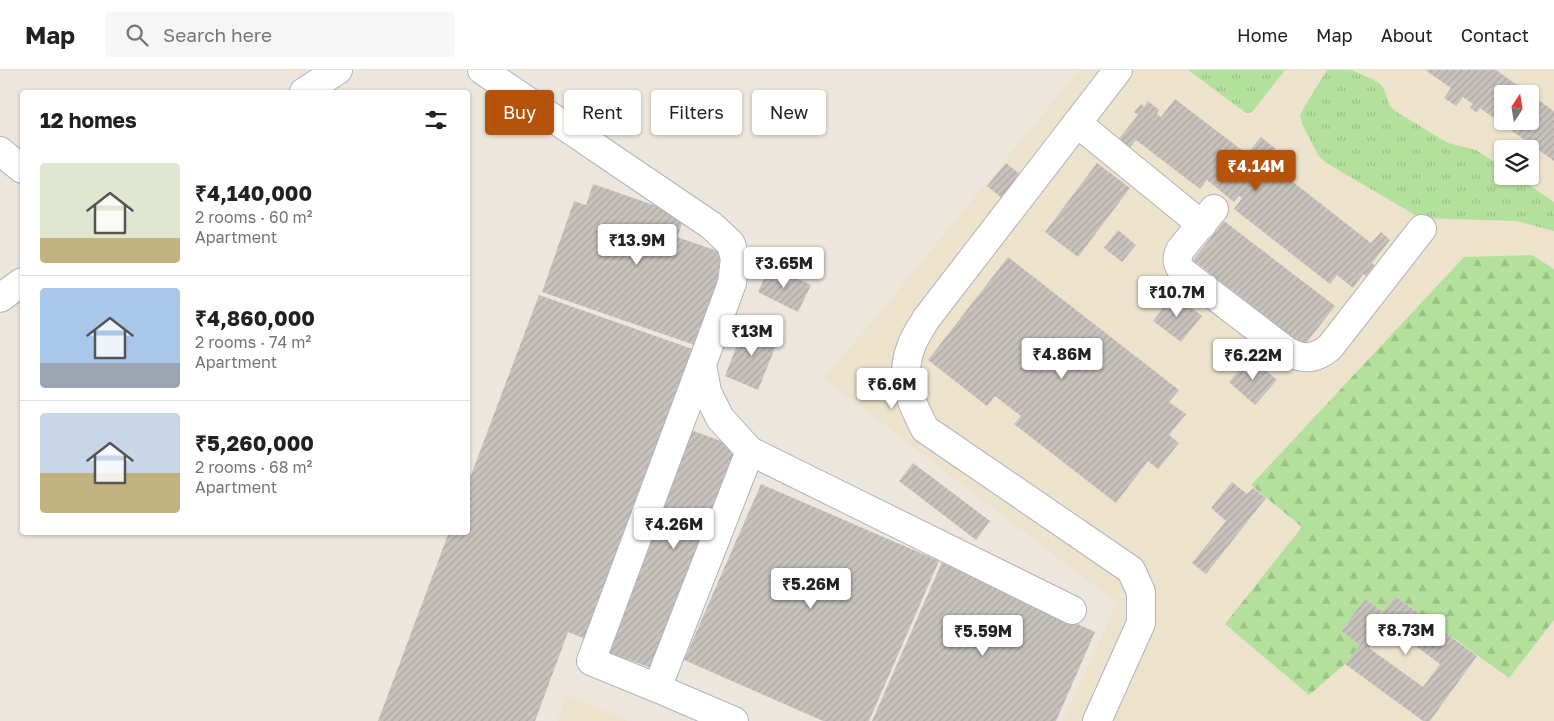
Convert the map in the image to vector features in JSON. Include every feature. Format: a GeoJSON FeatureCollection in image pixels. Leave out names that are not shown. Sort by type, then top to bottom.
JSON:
{"type":"FeatureCollection","features":[{"type":"Feature","properties":{"kind":"street"},"geometry":{"type":"LineString","coordinates":[[307,90],[338,70]]}},
{"type":"Feature","properties":{"kind":"street"},"geometry":{"type":"LineString","coordinates":[[482,70],[712,226],[731,244],[734,259],[732,283],[591,661],[734,721]]}},
{"type":"Feature","properties":{"kind":"street"},"geometry":{"type":"LineString","coordinates":[[1097,721],[1141,623],[1141,592],[1132,570],[926,429],[912,405],[907,385],[907,363],[911,346],[926,319],[1118,70]]}},
{"type":"Feature","properties":{"kind":"street"},"geometry":{"type":"LineString","coordinates":[[1077,123],[1208,217],[1180,250],[1177,258],[1178,265],[1182,271],[1288,352],[1296,356],[1314,357],[1330,347],[1422,229]]}},
{"type":"Feature","properties":{"kind":"street"},"geometry":{"type":"LineString","coordinates":[[0,151],[20,167]]}},
{"type":"Feature","properties":{"kind":"street"},"geometry":{"type":"LineString","coordinates":[[0,298],[20,283]]}},
{"type":"Feature","properties":{"kind":"street"},"geometry":{"type":"LineString","coordinates":[[702,364],[707,392],[720,418],[750,451],[1072,610]]}},
{"type":"Feature","properties":{"kind":"street"},"geometry":{"type":"LineString","coordinates":[[657,688],[750,451]]}},
{"type":"Feature","properties":{"kind":"shaded area"},"geometry":{"type":"Polygon","coordinates":[[[1079,70],[1554,70],[1554,721],[1063,721],[1117,603],[823,378],[873,321],[1079,70]]]}},
{"type":"Feature","properties":{"kind":"shaded area"},"geometry":{"type":"Polygon","coordinates":[[[567,695],[628,721],[557,721],[567,695]]]}},
{"type":"Feature","properties":{"kind":"green space"},"geometry":{"type":"Polygon","coordinates":[[[1188,70],[1285,70],[1254,110],[1246,113],[1188,70]]]}},
{"type":"Feature","properties":{"kind":"green space"},"geometry":{"type":"Polygon","coordinates":[[[1327,70],[1352,70],[1378,82],[1383,87],[1390,106],[1395,111],[1448,143],[1476,150],[1494,162],[1494,185],[1529,185],[1554,202],[1554,231],[1517,221],[1420,218],[1325,162],[1318,155],[1302,124],[1300,116],[1327,70]]]}},
{"type":"Feature","properties":{"kind":"green space"},"geometry":{"type":"Polygon","coordinates":[[[1532,255],[1554,269],[1554,620],[1509,678],[1395,596],[1383,612],[1365,599],[1341,631],[1360,645],[1345,664],[1309,695],[1225,624],[1302,527],[1251,485],[1464,257],[1532,255]]]}},
{"type":"Feature","properties":{"kind":"building"},"geometry":{"type":"Polygon","coordinates":[[[1425,70],[1496,70],[1517,85],[1494,85],[1494,118],[1480,108],[1477,113],[1470,108],[1473,104],[1463,97],[1456,106],[1444,98],[1451,88],[1425,70]]]}},
{"type":"Feature","properties":{"kind":"building"},"geometry":{"type":"Polygon","coordinates":[[[1175,99],[1247,154],[1261,137],[1276,149],[1252,180],[1254,182],[1260,175],[1265,179],[1275,168],[1371,243],[1381,232],[1390,240],[1372,263],[1376,267],[1368,277],[1363,274],[1353,288],[1337,275],[1330,284],[1234,209],[1242,198],[1239,196],[1234,202],[1207,180],[1200,189],[1136,140],[1128,150],[1117,141],[1138,115],[1134,112],[1141,104],[1144,107],[1148,101],[1159,110],[1157,114],[1161,117],[1175,99]]]}},
{"type":"Feature","properties":{"kind":"building"},"geometry":{"type":"Polygon","coordinates":[[[1539,100],[1554,111],[1554,161],[1539,150],[1539,140],[1525,140],[1511,130],[1539,130],[1539,100]]]}},
{"type":"Feature","properties":{"kind":"building"},"geometry":{"type":"Polygon","coordinates":[[[1006,163],[1027,180],[1008,203],[987,186],[1006,163]]]}},
{"type":"Feature","properties":{"kind":"building"},"geometry":{"type":"Polygon","coordinates":[[[1097,163],[1130,188],[1078,257],[1045,232],[1097,163]]]}},
{"type":"Feature","properties":{"kind":"building"},"geometry":{"type":"Polygon","coordinates":[[[593,184],[685,216],[677,237],[732,256],[700,347],[542,292],[574,201],[586,205],[593,184]]]}},
{"type":"Feature","properties":{"kind":"building"},"geometry":{"type":"Polygon","coordinates":[[[1224,221],[1335,306],[1304,346],[1193,260],[1224,221]]]}},
{"type":"Feature","properties":{"kind":"building"},"geometry":{"type":"Polygon","coordinates":[[[1118,230],[1136,245],[1122,262],[1104,248],[1118,230]]]}},
{"type":"Feature","properties":{"kind":"building"},"geometry":{"type":"Polygon","coordinates":[[[1008,257],[1179,390],[1169,402],[1186,414],[1169,435],[1179,443],[1158,469],[1148,461],[1116,503],[1014,424],[1021,416],[995,396],[987,406],[928,360],[1008,257]]]}},
{"type":"Feature","properties":{"kind":"building"},"geometry":{"type":"Polygon","coordinates":[[[770,266],[811,285],[798,312],[758,292],[770,266]]]}},
{"type":"Feature","properties":{"kind":"building"},"geometry":{"type":"Polygon","coordinates":[[[1174,294],[1202,316],[1181,342],[1153,321],[1174,294]]]}},
{"type":"Feature","properties":{"kind":"building"},"geometry":{"type":"Polygon","coordinates":[[[539,295],[698,351],[588,640],[568,632],[535,721],[378,721],[448,535],[470,535],[470,478],[539,295]]]}},
{"type":"Feature","properties":{"kind":"building"},"geometry":{"type":"Polygon","coordinates":[[[745,324],[779,338],[758,390],[725,376],[745,324]]]}},
{"type":"Feature","properties":{"kind":"building"},"geometry":{"type":"Polygon","coordinates":[[[1250,357],[1277,380],[1255,405],[1229,382],[1250,357]]]}},
{"type":"Feature","properties":{"kind":"building"},"geometry":{"type":"Polygon","coordinates":[[[691,430],[740,448],[657,670],[607,652],[691,430]]]}},
{"type":"Feature","properties":{"kind":"building"},"geometry":{"type":"Polygon","coordinates":[[[913,463],[990,521],[976,540],[899,481],[913,463]]]}},
{"type":"Feature","properties":{"kind":"building"},"geometry":{"type":"Polygon","coordinates":[[[1232,482],[1247,494],[1253,488],[1266,498],[1206,574],[1192,563],[1226,521],[1211,508],[1232,482]]]}},
{"type":"Feature","properties":{"kind":"building"},"geometry":{"type":"Polygon","coordinates":[[[761,484],[939,561],[869,721],[823,721],[684,660],[761,484]]]}},
{"type":"Feature","properties":{"kind":"building"},"geometry":{"type":"Polygon","coordinates":[[[942,562],[1095,632],[1056,721],[872,721],[942,562]]]}},
{"type":"Feature","properties":{"kind":"building"},"geometry":{"type":"Polygon","coordinates":[[[1395,596],[1477,656],[1430,721],[1423,721],[1345,664],[1360,645],[1341,631],[1365,599],[1383,612],[1395,596]],[[1386,624],[1369,648],[1423,687],[1440,664],[1386,624]]]}}]}
